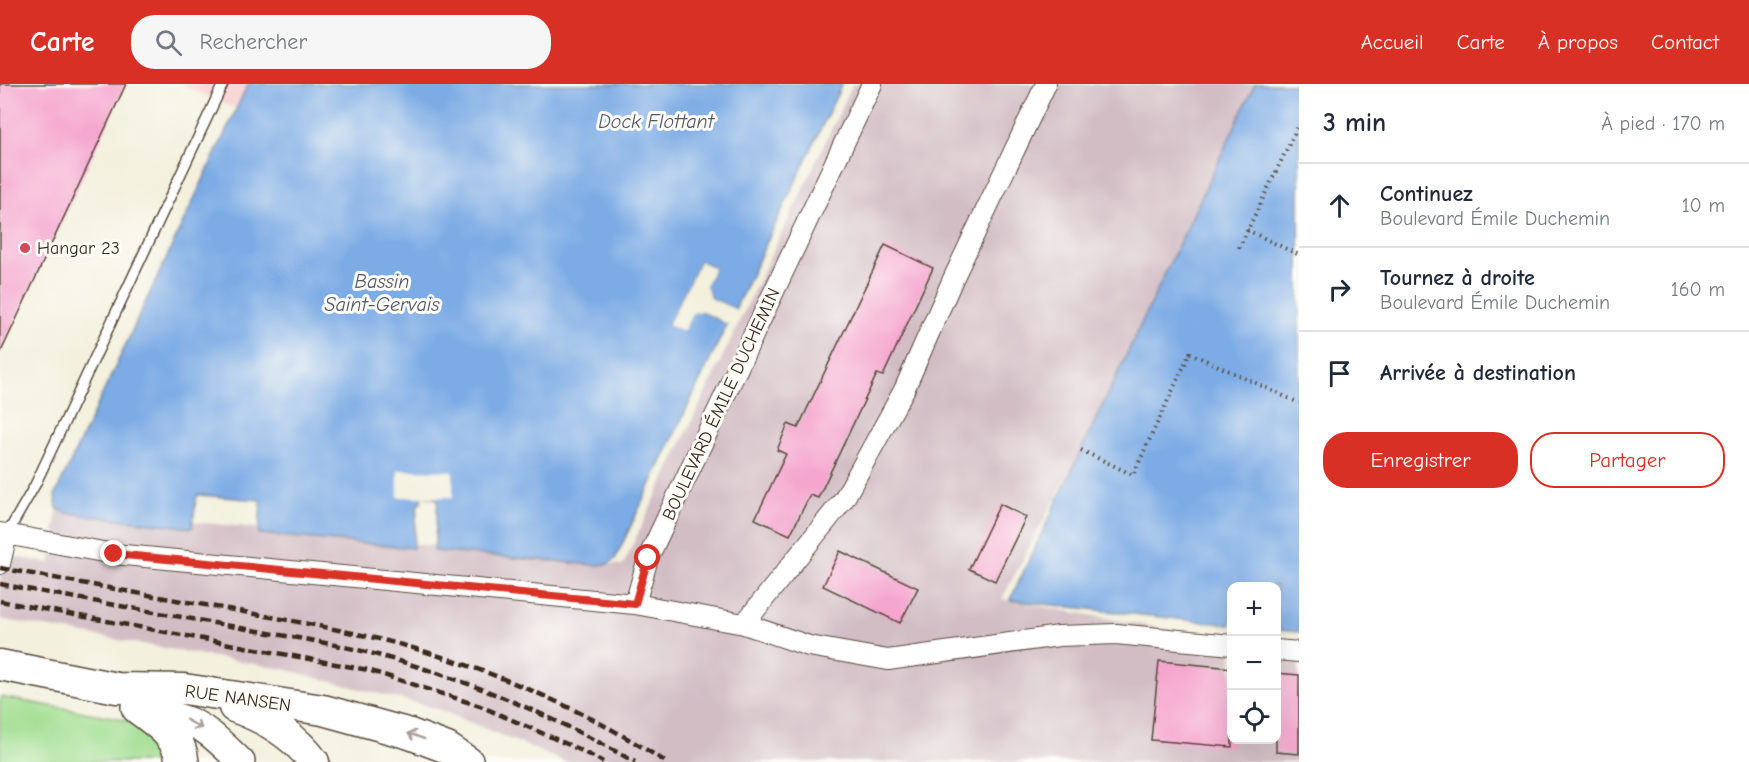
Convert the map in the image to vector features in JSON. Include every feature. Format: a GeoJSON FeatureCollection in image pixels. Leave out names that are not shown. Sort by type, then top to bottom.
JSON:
{"type":"FeatureCollection","features":[{"type":"Feature","properties":{"kind":"highway"},"geometry":{"type":"LineString","coordinates":[[128,698],[170,732],[176,742],[182,762]]}},
{"type":"Feature","properties":{"kind":"main road","name":"RUE NANSEN"},"geometry":{"type":"LineString","coordinates":[[0,665],[128,698],[184,719],[200,726],[241,762]]}},
{"type":"Feature","properties":{"kind":"main road","name":"RUE NANSEN"},"geometry":{"type":"LineString","coordinates":[[128,698],[184,689],[323,710],[374,723],[447,748],[468,762]]}},
{"type":"Feature","properties":{"kind":"main road"},"geometry":{"type":"LineString","coordinates":[[184,689],[259,716],[292,739],[314,762]]}},
{"type":"Feature","properties":{"kind":"street","name":"BOULEVARD ÉMILE DUCHEMIN"},"geometry":{"type":"LineString","coordinates":[[635,604],[648,558],[872,84]]}},
{"type":"Feature","properties":{"kind":"street"},"geometry":{"type":"LineString","coordinates":[[744,624],[844,499],[904,390],[953,279],[1046,84]]}},
{"type":"Feature","properties":{"kind":"street"},"geometry":{"type":"LineString","coordinates":[[0,564],[4,533],[114,554],[635,604],[744,624],[809,646],[888,660],[1059,636],[1116,634],[1227,645]]}},
{"type":"Feature","properties":{"kind":"street"},"geometry":{"type":"LineString","coordinates":[[1281,650],[1299,652]]}},
{"type":"Feature","properties":{"kind":"lane"},"geometry":{"type":"LineString","coordinates":[[4,533],[35,485],[224,84]]}},
{"type":"Feature","properties":{"kind":"path"},"geometry":{"type":"LineString","coordinates":[[1239,248],[1299,124]]}},
{"type":"Feature","properties":{"kind":"path"},"geometry":{"type":"LineString","coordinates":[[1247,230],[1299,255]]}},
{"type":"Feature","properties":{"kind":"path"},"geometry":{"type":"LineString","coordinates":[[1081,450],[1133,475],[1190,353],[1299,403]]}},
{"type":"Feature","properties":{"kind":"shaded area"},"geometry":{"type":"Polygon","coordinates":[[[180,84],[248,84],[236,109],[180,84]]]}},
{"type":"Feature","properties":{"kind":"shaded area"},"geometry":{"type":"Polygon","coordinates":[[[853,84],[1257,84],[1081,450],[1002,599],[1227,640],[1227,744],[1281,744],[1281,650],[1299,653],[1299,762],[565,762],[438,709],[283,669],[0,619],[0,554],[51,563],[57,508],[623,565],[853,84]]]}},
{"type":"Feature","properties":{"kind":"green space"},"geometry":{"type":"Polygon","coordinates":[[[0,697],[118,718],[142,725],[163,751],[164,762],[0,762],[0,697]]]}},
{"type":"Feature","properties":{"kind":"water","name":"Bassin Saint-Gervais"},"geometry":{"type":"Polygon","coordinates":[[[248,84],[842,84],[735,309],[710,298],[706,285],[714,268],[700,261],[668,325],[683,332],[692,313],[702,311],[727,324],[615,559],[608,564],[596,565],[434,551],[438,499],[422,496],[421,503],[418,503],[413,548],[259,534],[261,500],[197,495],[192,528],[66,513],[57,508],[55,495],[248,84]]]}},
{"type":"Feature","properties":{"kind":"water"},"geometry":{"type":"Polygon","coordinates":[[[1255,84],[1299,84],[1299,632],[1281,630],[1281,582],[1227,582],[1227,625],[1010,600],[1255,84]]]}},
{"type":"Feature","properties":{"kind":"pier"},"geometry":{"type":"Polygon","coordinates":[[[700,261],[714,268],[706,285],[710,298],[735,309],[734,312],[707,299],[703,285],[710,269],[701,265],[672,324],[682,328],[690,311],[702,308],[728,322],[727,324],[702,311],[693,313],[683,332],[668,325],[700,261]]]}},
{"type":"Feature","properties":{"kind":"pier"},"geometry":{"type":"Polygon","coordinates":[[[398,470],[453,471],[453,497],[398,497],[398,470]]]}},
{"type":"Feature","properties":{"kind":"building","name":"Hangar 23"},"geometry":{"type":"Polygon","coordinates":[[[0,84],[126,84],[0,354],[0,84]]]}},
{"type":"Feature","properties":{"kind":"building"},"geometry":{"type":"Polygon","coordinates":[[[885,245],[933,268],[883,376],[877,374],[818,498],[810,495],[790,535],[755,519],[786,454],[777,450],[788,424],[798,428],[885,245]]]}},
{"type":"Feature","properties":{"kind":"building"},"geometry":{"type":"Polygon","coordinates":[[[1000,504],[1026,517],[995,581],[969,569],[1000,504]]]}},
{"type":"Feature","properties":{"kind":"building"},"geometry":{"type":"Polygon","coordinates":[[[840,551],[918,588],[900,623],[823,586],[840,551]]]}},
{"type":"Feature","properties":{"kind":"building"},"geometry":{"type":"Polygon","coordinates":[[[1159,661],[1227,668],[1227,744],[1232,744],[1232,747],[1151,740],[1159,661]]]}},
{"type":"Feature","properties":{"kind":"building"},"geometry":{"type":"Polygon","coordinates":[[[1281,673],[1299,675],[1299,754],[1276,752],[1276,744],[1281,744],[1281,673]]]}},
{"type":"Feature","properties":{"kind":"railway"},"geometry":{"type":"LineString","coordinates":[[0,568],[295,621],[406,646],[474,668],[540,694],[573,709],[666,762]]}},
{"type":"Feature","properties":{"kind":"railway"},"geometry":{"type":"LineString","coordinates":[[0,584],[315,641],[388,658],[452,678],[515,702],[635,762]]}},
{"type":"Feature","properties":{"kind":"railway"},"geometry":{"type":"LineString","coordinates":[[0,601],[368,670],[480,706],[603,762]]}},
{"type":"Feature","properties":{"kind":"place","name":"Hangar 23"},"geometry":{"type":"Point","coordinates":[25,248]}},
{"type":"Feature","properties":{"kind":"route"},"geometry":{"type":"LineString","coordinates":[[114,554],[635,604],[648,558]]}},
{"type":"Feature","properties":{"kind":"water label","name":"Dock Flottant"},"geometry":{"type":"Point","coordinates":[656,121]}}]}
